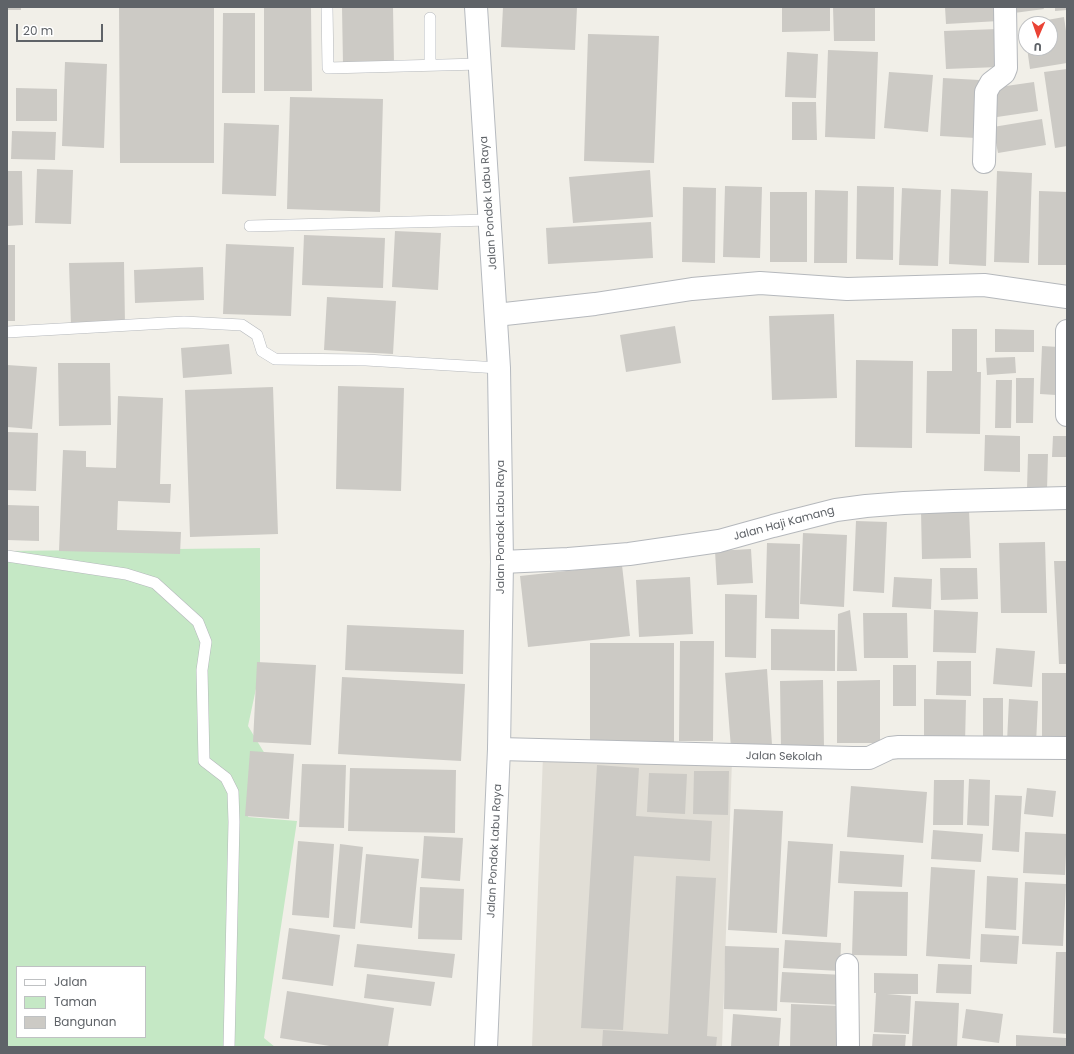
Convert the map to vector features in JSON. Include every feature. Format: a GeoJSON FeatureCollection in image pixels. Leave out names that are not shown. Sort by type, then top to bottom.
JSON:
{"type":"FeatureCollection","features":[{"type":"Feature","properties":{"kind":"street","name":"Jalan Pondok Labu Raya"},"geometry":{"type":"LineString","coordinates":[[476,7],[499,368],[502,562],[500,749],[486,1047]]}},
{"type":"Feature","properties":{"kind":"street"},"geometry":{"type":"LineString","coordinates":[[984,162],[986,92],[991,83],[1004,74],[1006,68],[1005,7]]}},
{"type":"Feature","properties":{"kind":"street"},"geometry":{"type":"LineString","coordinates":[[496,315],[595,304],[692,289],[760,283],[847,289],[984,285],[1067,297]]}},
{"type":"Feature","properties":{"kind":"street"},"geometry":{"type":"LineString","coordinates":[[1067,330],[1067,415]]}},
{"type":"Feature","properties":{"kind":"street","name":"Jalan Haji Kamang"},"geometry":{"type":"LineString","coordinates":[[502,562],[628,554],[712,542],[836,510],[866,506],[953,501],[1067,498]]}},
{"type":"Feature","properties":{"kind":"street","name":"Jalan Sekolah"},"geometry":{"type":"LineString","coordinates":[[500,749],[869,758],[890,748],[899,747],[1067,748]]}},
{"type":"Feature","properties":{"kind":"street"},"geometry":{"type":"LineString","coordinates":[[847,965],[848,1047]]}},
{"type":"Feature","properties":{"kind":"lane"},"geometry":{"type":"LineString","coordinates":[[327,7],[328,68],[480,64]]}},
{"type":"Feature","properties":{"kind":"lane"},"geometry":{"type":"LineString","coordinates":[[430,18],[430,65]]}},
{"type":"Feature","properties":{"kind":"lane"},"geometry":{"type":"LineString","coordinates":[[250,226],[490,220]]}},
{"type":"Feature","properties":{"kind":"lane"},"geometry":{"type":"LineString","coordinates":[[7,332],[184,322],[242,325],[257,335],[262,351],[275,359],[366,360],[499,368]]}},
{"type":"Feature","properties":{"kind":"lane"},"geometry":{"type":"LineString","coordinates":[[7,556],[126,574],[155,583],[198,622],[206,642],[202,670],[204,761],[226,778],[233,792],[234,822],[229,1047]]}},
{"type":"Feature","properties":{"kind":"shaded area"},"geometry":{"type":"Polygon","coordinates":[[[543,755],[732,760],[722,1047],[532,1047],[543,755]]]}},
{"type":"Feature","properties":{"kind":"green space"},"geometry":{"type":"Polygon","coordinates":[[[260,548],[260,670],[248,726],[265,754],[248,817],[297,821],[264,1038],[275,1047],[7,1047],[7,551],[260,548]]]}},
{"type":"Feature","properties":{"kind":"building"},"geometry":{"type":"Polygon","coordinates":[[[7,7],[21,7],[21,10],[7,10],[7,7]]]}},
{"type":"Feature","properties":{"kind":"building"},"geometry":{"type":"Polygon","coordinates":[[[119,7],[214,7],[214,163],[120,163],[119,7]]]}},
{"type":"Feature","properties":{"kind":"building"},"geometry":{"type":"Polygon","coordinates":[[[264,7],[311,7],[312,91],[264,91],[264,7]]]}},
{"type":"Feature","properties":{"kind":"building"},"geometry":{"type":"Polygon","coordinates":[[[342,7],[393,7],[394,64],[343,65],[342,7]]]}},
{"type":"Feature","properties":{"kind":"building"},"geometry":{"type":"Polygon","coordinates":[[[503,7],[577,7],[575,50],[501,47],[503,7]]]}},
{"type":"Feature","properties":{"kind":"building"},"geometry":{"type":"Polygon","coordinates":[[[782,7],[830,7],[830,31],[782,32],[782,7]]]}},
{"type":"Feature","properties":{"kind":"building"},"geometry":{"type":"Polygon","coordinates":[[[833,7],[875,7],[875,41],[834,41],[833,7]]]}},
{"type":"Feature","properties":{"kind":"building"},"geometry":{"type":"Polygon","coordinates":[[[945,7],[998,7],[999,21],[946,24],[945,7]]]}},
{"type":"Feature","properties":{"kind":"building"},"geometry":{"type":"Polygon","coordinates":[[[1013,7],[1043,7],[1044,9],[1014,13],[1013,7]]]}},
{"type":"Feature","properties":{"kind":"building"},"geometry":{"type":"Polygon","coordinates":[[[1055,7],[1067,7],[1067,10],[1055,11],[1055,7]]]}},
{"type":"Feature","properties":{"kind":"building"},"geometry":{"type":"Polygon","coordinates":[[[223,13],[255,13],[255,93],[222,93],[223,13]]]}},
{"type":"Feature","properties":{"kind":"building"},"geometry":{"type":"Polygon","coordinates":[[[1064,17],[1067,38],[1067,63],[1030,69],[1028,56],[1058,56],[1058,18],[1064,17]]]}},
{"type":"Feature","properties":{"kind":"building"},"geometry":{"type":"Polygon","coordinates":[[[998,29],[999,67],[946,69],[944,31],[998,29]]]}},
{"type":"Feature","properties":{"kind":"building"},"geometry":{"type":"Polygon","coordinates":[[[588,34],[659,36],[654,163],[584,161],[588,34]]]}},
{"type":"Feature","properties":{"kind":"building"},"geometry":{"type":"Polygon","coordinates":[[[828,50],[878,52],[875,139],[825,137],[828,50]]]}},
{"type":"Feature","properties":{"kind":"building"},"geometry":{"type":"Polygon","coordinates":[[[787,52],[818,54],[816,98],[785,97],[787,52]]]}},
{"type":"Feature","properties":{"kind":"building"},"geometry":{"type":"Polygon","coordinates":[[[65,62],[107,64],[104,148],[62,146],[65,62]]]}},
{"type":"Feature","properties":{"kind":"building"},"geometry":{"type":"Polygon","coordinates":[[[1067,69],[1067,146],[1055,148],[1044,72],[1067,69]]]}},
{"type":"Feature","properties":{"kind":"building"},"geometry":{"type":"Polygon","coordinates":[[[889,72],[933,75],[928,132],[884,128],[889,72]]]}},
{"type":"Feature","properties":{"kind":"building"},"geometry":{"type":"Polygon","coordinates":[[[943,78],[979,80],[976,138],[940,136],[943,78]]]}},
{"type":"Feature","properties":{"kind":"building"},"geometry":{"type":"Polygon","coordinates":[[[1034,82],[1038,111],[997,117],[992,88],[1034,82]]]}},
{"type":"Feature","properties":{"kind":"building"},"geometry":{"type":"Polygon","coordinates":[[[16,88],[57,89],[57,121],[16,121],[16,88]]]}},
{"type":"Feature","properties":{"kind":"building"},"geometry":{"type":"Polygon","coordinates":[[[290,97],[383,99],[380,212],[287,209],[290,97]]]}},
{"type":"Feature","properties":{"kind":"building"},"geometry":{"type":"Polygon","coordinates":[[[792,102],[816,102],[817,140],[792,140],[792,102]]]}},
{"type":"Feature","properties":{"kind":"building"},"geometry":{"type":"Polygon","coordinates":[[[1042,119],[1046,145],[998,153],[993,127],[1042,119]]]}},
{"type":"Feature","properties":{"kind":"building"},"geometry":{"type":"Polygon","coordinates":[[[224,123],[279,125],[276,196],[222,194],[224,123]]]}},
{"type":"Feature","properties":{"kind":"building"},"geometry":{"type":"Polygon","coordinates":[[[12,131],[56,132],[55,160],[11,159],[12,131]]]}},
{"type":"Feature","properties":{"kind":"building"},"geometry":{"type":"Polygon","coordinates":[[[37,169],[73,170],[71,224],[35,223],[37,169]]]}},
{"type":"Feature","properties":{"kind":"building"},"geometry":{"type":"Polygon","coordinates":[[[650,170],[653,217],[573,223],[569,177],[650,170]]]}},
{"type":"Feature","properties":{"kind":"building"},"geometry":{"type":"Polygon","coordinates":[[[7,171],[22,171],[23,225],[7,226],[7,171]]]}},
{"type":"Feature","properties":{"kind":"building"},"geometry":{"type":"Polygon","coordinates":[[[997,171],[1032,173],[1029,263],[994,262],[997,171]]]}},
{"type":"Feature","properties":{"kind":"building"},"geometry":{"type":"Polygon","coordinates":[[[725,186],[762,187],[760,258],[723,257],[725,186]]]}},
{"type":"Feature","properties":{"kind":"building"},"geometry":{"type":"Polygon","coordinates":[[[857,186],[894,187],[893,260],[856,259],[857,186]]]}},
{"type":"Feature","properties":{"kind":"building"},"geometry":{"type":"Polygon","coordinates":[[[683,187],[716,188],[715,263],[682,262],[683,187]]]}},
{"type":"Feature","properties":{"kind":"building"},"geometry":{"type":"Polygon","coordinates":[[[902,188],[941,190],[938,266],[899,265],[902,188]]]}},
{"type":"Feature","properties":{"kind":"building"},"geometry":{"type":"Polygon","coordinates":[[[951,189],[988,191],[986,266],[949,264],[951,189]]]}},
{"type":"Feature","properties":{"kind":"building"},"geometry":{"type":"Polygon","coordinates":[[[815,190],[848,191],[847,263],[814,263],[815,190]]]}},
{"type":"Feature","properties":{"kind":"building"},"geometry":{"type":"Polygon","coordinates":[[[1039,191],[1067,192],[1067,265],[1038,265],[1039,191]]]}},
{"type":"Feature","properties":{"kind":"building"},"geometry":{"type":"Polygon","coordinates":[[[770,192],[807,192],[807,262],[770,262],[770,192]]]}},
{"type":"Feature","properties":{"kind":"building"},"geometry":{"type":"Polygon","coordinates":[[[651,222],[653,258],[548,264],[546,228],[651,222]]]}},
{"type":"Feature","properties":{"kind":"building"},"geometry":{"type":"Polygon","coordinates":[[[395,231],[441,233],[438,290],[392,287],[395,231]]]}},
{"type":"Feature","properties":{"kind":"building"},"geometry":{"type":"Polygon","coordinates":[[[304,235],[385,238],[383,288],[302,285],[304,235]]]}},
{"type":"Feature","properties":{"kind":"building"},"geometry":{"type":"Polygon","coordinates":[[[226,244],[294,247],[291,316],[223,314],[226,244]]]}},
{"type":"Feature","properties":{"kind":"building"},"geometry":{"type":"Polygon","coordinates":[[[7,245],[15,245],[15,321],[7,321],[7,245]]]}},
{"type":"Feature","properties":{"kind":"building"},"geometry":{"type":"Polygon","coordinates":[[[124,262],[125,325],[71,326],[69,263],[124,262]]]}},
{"type":"Feature","properties":{"kind":"building"},"geometry":{"type":"Polygon","coordinates":[[[203,267],[204,300],[135,303],[134,270],[203,267]]]}},
{"type":"Feature","properties":{"kind":"building"},"geometry":{"type":"Polygon","coordinates":[[[327,297],[396,301],[393,354],[324,350],[327,297]]]}},
{"type":"Feature","properties":{"kind":"building"},"geometry":{"type":"Polygon","coordinates":[[[834,314],[837,398],[772,400],[769,316],[834,314]]]}},
{"type":"Feature","properties":{"kind":"building"},"geometry":{"type":"Polygon","coordinates":[[[675,326],[681,363],[626,372],[620,335],[675,326]]]}},
{"type":"Feature","properties":{"kind":"building"},"geometry":{"type":"Polygon","coordinates":[[[952,329],[977,329],[977,372],[981,372],[980,434],[926,433],[927,371],[952,371],[952,329]]]}},
{"type":"Feature","properties":{"kind":"building"},"geometry":{"type":"Polygon","coordinates":[[[995,329],[1034,330],[1034,352],[995,352],[995,329]]]}},
{"type":"Feature","properties":{"kind":"building"},"geometry":{"type":"Polygon","coordinates":[[[229,344],[232,374],[183,378],[181,348],[229,344]]]}},
{"type":"Feature","properties":{"kind":"building"},"geometry":{"type":"Polygon","coordinates":[[[1042,346],[1059,347],[1056,395],[1040,394],[1042,346]]]}},
{"type":"Feature","properties":{"kind":"building"},"geometry":{"type":"Polygon","coordinates":[[[1015,357],[1016,373],[987,375],[986,358],[1015,357]]]}},
{"type":"Feature","properties":{"kind":"building"},"geometry":{"type":"Polygon","coordinates":[[[856,360],[913,361],[912,448],[855,447],[856,360]]]}},
{"type":"Feature","properties":{"kind":"building"},"geometry":{"type":"Polygon","coordinates":[[[58,363],[110,363],[111,425],[59,426],[58,363]]]}},
{"type":"Feature","properties":{"kind":"building"},"geometry":{"type":"Polygon","coordinates":[[[7,365],[37,367],[32,429],[7,427],[7,365]]]}},
{"type":"Feature","properties":{"kind":"building"},"geometry":{"type":"Polygon","coordinates":[[[1016,378],[1034,378],[1033,423],[1016,423],[1016,378]]]}},
{"type":"Feature","properties":{"kind":"building"},"geometry":{"type":"Polygon","coordinates":[[[996,380],[1012,380],[1011,428],[995,428],[996,380]]]}},
{"type":"Feature","properties":{"kind":"building"},"geometry":{"type":"Polygon","coordinates":[[[338,386],[404,388],[401,491],[336,489],[338,386]]]}},
{"type":"Feature","properties":{"kind":"building"},"geometry":{"type":"Polygon","coordinates":[[[273,387],[278,534],[190,537],[185,390],[273,387]]]}},
{"type":"Feature","properties":{"kind":"building"},"geometry":{"type":"Polygon","coordinates":[[[118,396],[163,398],[160,484],[171,484],[170,503],[118,501],[117,530],[181,532],[180,554],[59,551],[63,450],[86,451],[86,467],[116,468],[118,396]]]}},
{"type":"Feature","properties":{"kind":"building"},"geometry":{"type":"Polygon","coordinates":[[[7,432],[38,433],[36,491],[7,490],[7,432]]]}},
{"type":"Feature","properties":{"kind":"building"},"geometry":{"type":"Polygon","coordinates":[[[985,435],[1020,436],[1020,472],[984,471],[985,435]]]}},
{"type":"Feature","properties":{"kind":"building"},"geometry":{"type":"Polygon","coordinates":[[[1053,436],[1067,436],[1067,457],[1052,457],[1053,436]]]}},
{"type":"Feature","properties":{"kind":"building"},"geometry":{"type":"Polygon","coordinates":[[[1028,454],[1048,454],[1047,490],[1027,489],[1028,454]]]}},
{"type":"Feature","properties":{"kind":"building"},"geometry":{"type":"Polygon","coordinates":[[[7,505],[39,506],[39,541],[7,540],[7,505]]]}},
{"type":"Feature","properties":{"kind":"building"},"geometry":{"type":"Polygon","coordinates":[[[969,510],[971,558],[922,559],[921,511],[969,510]]]}},
{"type":"Feature","properties":{"kind":"building"},"geometry":{"type":"Polygon","coordinates":[[[856,521],[887,522],[884,593],[853,591],[856,521]]]}},
{"type":"Feature","properties":{"kind":"building"},"geometry":{"type":"Polygon","coordinates":[[[803,533],[847,535],[844,607],[800,604],[803,533]]]}},
{"type":"Feature","properties":{"kind":"building"},"geometry":{"type":"Polygon","coordinates":[[[1045,542],[1047,613],[1001,613],[999,543],[1045,542]]]}},
{"type":"Feature","properties":{"kind":"building"},"geometry":{"type":"Polygon","coordinates":[[[767,543],[800,544],[799,619],[765,618],[767,543]]]}},
{"type":"Feature","properties":{"kind":"building"},"geometry":{"type":"Polygon","coordinates":[[[751,549],[753,583],[717,585],[715,551],[751,549]]]}},
{"type":"Feature","properties":{"kind":"building"},"geometry":{"type":"Polygon","coordinates":[[[1054,561],[1067,561],[1067,664],[1059,664],[1054,561]]]}},
{"type":"Feature","properties":{"kind":"building"},"geometry":{"type":"Polygon","coordinates":[[[622,565],[630,636],[528,647],[520,576],[622,565]]]}},
{"type":"Feature","properties":{"kind":"building"},"geometry":{"type":"Polygon","coordinates":[[[940,568],[977,568],[978,599],[941,600],[940,568]]]}},
{"type":"Feature","properties":{"kind":"building"},"geometry":{"type":"Polygon","coordinates":[[[690,577],[693,634],[639,637],[636,580],[690,577]]]}},
{"type":"Feature","properties":{"kind":"building"},"geometry":{"type":"Polygon","coordinates":[[[894,577],[932,579],[931,609],[892,607],[894,577]]]}},
{"type":"Feature","properties":{"kind":"building"},"geometry":{"type":"Polygon","coordinates":[[[725,594],[757,595],[756,658],[725,657],[725,594]]]}},
{"type":"Feature","properties":{"kind":"building"},"geometry":{"type":"Polygon","coordinates":[[[850,610],[857,671],[837,671],[838,614],[850,610]]]}},
{"type":"Feature","properties":{"kind":"building"},"geometry":{"type":"Polygon","coordinates":[[[934,610],[978,612],[976,653],[933,652],[934,610]]]}},
{"type":"Feature","properties":{"kind":"building"},"geometry":{"type":"Polygon","coordinates":[[[863,613],[907,613],[908,658],[864,658],[863,613]]]}},
{"type":"Feature","properties":{"kind":"building"},"geometry":{"type":"Polygon","coordinates":[[[347,625],[464,630],[463,674],[345,670],[347,625]]]}},
{"type":"Feature","properties":{"kind":"building"},"geometry":{"type":"Polygon","coordinates":[[[771,629],[835,630],[835,671],[771,670],[771,629]]]}},
{"type":"Feature","properties":{"kind":"building"},"geometry":{"type":"Polygon","coordinates":[[[680,641],[714,641],[713,741],[679,741],[680,641]]]}},
{"type":"Feature","properties":{"kind":"building"},"geometry":{"type":"Polygon","coordinates":[[[590,643],[674,643],[674,742],[590,742],[590,643]]]}},
{"type":"Feature","properties":{"kind":"building"},"geometry":{"type":"Polygon","coordinates":[[[996,648],[1035,651],[1032,687],[993,684],[996,648]]]}},
{"type":"Feature","properties":{"kind":"building"},"geometry":{"type":"Polygon","coordinates":[[[937,661],[971,661],[971,696],[936,695],[937,661]]]}},
{"type":"Feature","properties":{"kind":"building"},"geometry":{"type":"Polygon","coordinates":[[[257,662],[316,665],[311,745],[253,742],[257,662]]]}},
{"type":"Feature","properties":{"kind":"building"},"geometry":{"type":"Polygon","coordinates":[[[893,665],[916,665],[916,706],[893,706],[893,665]]]}},
{"type":"Feature","properties":{"kind":"building"},"geometry":{"type":"Polygon","coordinates":[[[767,669],[772,745],[731,748],[725,673],[767,669]]]}},
{"type":"Feature","properties":{"kind":"building"},"geometry":{"type":"Polygon","coordinates":[[[1042,673],[1067,673],[1067,741],[1042,740],[1042,673]]]}},
{"type":"Feature","properties":{"kind":"building"},"geometry":{"type":"Polygon","coordinates":[[[342,677],[465,684],[461,761],[338,754],[342,677]]]}},
{"type":"Feature","properties":{"kind":"building"},"geometry":{"type":"Polygon","coordinates":[[[823,680],[824,748],[781,749],[780,681],[823,680]]]}},
{"type":"Feature","properties":{"kind":"building"},"geometry":{"type":"Polygon","coordinates":[[[880,680],[880,743],[837,743],[837,681],[880,680]]]}},
{"type":"Feature","properties":{"kind":"building"},"geometry":{"type":"Polygon","coordinates":[[[983,698],[1003,698],[1003,740],[983,739],[983,698]]]}},
{"type":"Feature","properties":{"kind":"building"},"geometry":{"type":"Polygon","coordinates":[[[924,699],[966,700],[965,744],[924,744],[924,699]]]}},
{"type":"Feature","properties":{"kind":"building"},"geometry":{"type":"Polygon","coordinates":[[[1009,699],[1038,701],[1036,744],[1007,742],[1009,699]]]}},
{"type":"Feature","properties":{"kind":"building"},"geometry":{"type":"Polygon","coordinates":[[[250,751],[294,754],[289,819],[245,816],[250,751]]]}},
{"type":"Feature","properties":{"kind":"building"},"geometry":{"type":"Polygon","coordinates":[[[302,764],[346,765],[344,828],[299,827],[302,764]]]}},
{"type":"Feature","properties":{"kind":"building"},"geometry":{"type":"Polygon","coordinates":[[[597,765],[639,768],[636,816],[712,821],[710,861],[634,856],[623,1030],[581,1028],[597,765]]]}},
{"type":"Feature","properties":{"kind":"building"},"geometry":{"type":"Polygon","coordinates":[[[350,768],[456,770],[455,833],[348,831],[350,768]]]}},
{"type":"Feature","properties":{"kind":"building"},"geometry":{"type":"Polygon","coordinates":[[[694,771],[729,771],[728,815],[693,814],[694,771]]]}},
{"type":"Feature","properties":{"kind":"building"},"geometry":{"type":"Polygon","coordinates":[[[649,773],[687,774],[685,814],[647,812],[649,773]]]}},
{"type":"Feature","properties":{"kind":"building"},"geometry":{"type":"Polygon","coordinates":[[[969,779],[990,780],[989,826],[967,825],[969,779]]]}},
{"type":"Feature","properties":{"kind":"building"},"geometry":{"type":"Polygon","coordinates":[[[934,780],[964,780],[963,825],[933,825],[934,780]]]}},
{"type":"Feature","properties":{"kind":"building"},"geometry":{"type":"Polygon","coordinates":[[[851,786],[927,792],[923,843],[847,837],[851,786]]]}},
{"type":"Feature","properties":{"kind":"building"},"geometry":{"type":"Polygon","coordinates":[[[1027,788],[1056,791],[1053,817],[1024,814],[1027,788]]]}},
{"type":"Feature","properties":{"kind":"building"},"geometry":{"type":"Polygon","coordinates":[[[995,795],[1022,796],[1019,852],[992,850],[995,795]]]}},
{"type":"Feature","properties":{"kind":"building"},"geometry":{"type":"Polygon","coordinates":[[[734,809],[783,811],[777,933],[728,930],[734,809]]]}},
{"type":"Feature","properties":{"kind":"building"},"geometry":{"type":"Polygon","coordinates":[[[933,830],[983,834],[981,862],[931,859],[933,830]]]}},
{"type":"Feature","properties":{"kind":"building"},"geometry":{"type":"Polygon","coordinates":[[[1025,832],[1067,834],[1065,875],[1023,873],[1025,832]]]}},
{"type":"Feature","properties":{"kind":"building"},"geometry":{"type":"Polygon","coordinates":[[[424,836],[463,838],[460,881],[421,878],[424,836]]]}},
{"type":"Feature","properties":{"kind":"building"},"geometry":{"type":"Polygon","coordinates":[[[298,841],[334,844],[329,918],[292,915],[298,841]]]}},
{"type":"Feature","properties":{"kind":"building"},"geometry":{"type":"Polygon","coordinates":[[[788,841],[833,844],[827,937],[782,934],[788,841]]]}},
{"type":"Feature","properties":{"kind":"building"},"geometry":{"type":"Polygon","coordinates":[[[340,844],[363,847],[355,929],[333,927],[340,844]]]}},
{"type":"Feature","properties":{"kind":"building"},"geometry":{"type":"Polygon","coordinates":[[[840,851],[904,855],[902,887],[838,883],[840,851]]]}},
{"type":"Feature","properties":{"kind":"building"},"geometry":{"type":"Polygon","coordinates":[[[366,854],[419,859],[412,928],[360,923],[366,854]]]}},
{"type":"Feature","properties":{"kind":"building"},"geometry":{"type":"Polygon","coordinates":[[[931,867],[975,870],[970,959],[926,956],[931,867]]]}},
{"type":"Feature","properties":{"kind":"building"},"geometry":{"type":"Polygon","coordinates":[[[676,876],[716,878],[707,1036],[717,1037],[716,1047],[602,1047],[603,1030],[668,1034],[676,876]]]}},
{"type":"Feature","properties":{"kind":"building"},"geometry":{"type":"Polygon","coordinates":[[[987,876],[1018,878],[1016,930],[985,928],[987,876]]]}},
{"type":"Feature","properties":{"kind":"building"},"geometry":{"type":"Polygon","coordinates":[[[1025,882],[1066,884],[1063,946],[1022,944],[1025,882]]]}},
{"type":"Feature","properties":{"kind":"building"},"geometry":{"type":"Polygon","coordinates":[[[420,887],[464,889],[462,940],[418,939],[420,887]]]}},
{"type":"Feature","properties":{"kind":"building"},"geometry":{"type":"Polygon","coordinates":[[[854,891],[908,892],[907,956],[852,955],[854,891]]]}},
{"type":"Feature","properties":{"kind":"building"},"geometry":{"type":"Polygon","coordinates":[[[289,928],[340,935],[333,986],[282,979],[289,928]]]}},
{"type":"Feature","properties":{"kind":"building"},"geometry":{"type":"Polygon","coordinates":[[[981,934],[1019,936],[1017,964],[980,962],[981,934]]]}},
{"type":"Feature","properties":{"kind":"building"},"geometry":{"type":"Polygon","coordinates":[[[785,940],[841,943],[840,971],[783,968],[785,940]]]}},
{"type":"Feature","properties":{"kind":"building"},"geometry":{"type":"Polygon","coordinates":[[[357,944],[455,954],[452,978],[354,967],[357,944]]]}},
{"type":"Feature","properties":{"kind":"building"},"geometry":{"type":"Polygon","coordinates":[[[725,946],[779,948],[777,1011],[724,1009],[725,946]]]}},
{"type":"Feature","properties":{"kind":"building"},"geometry":{"type":"Polygon","coordinates":[[[1056,952],[1067,952],[1067,1034],[1053,1033],[1056,952]]]}},
{"type":"Feature","properties":{"kind":"building"},"geometry":{"type":"Polygon","coordinates":[[[938,964],[972,965],[971,994],[936,993],[938,964]]]}},
{"type":"Feature","properties":{"kind":"building"},"geometry":{"type":"Polygon","coordinates":[[[782,972],[844,975],[843,1005],[780,1002],[782,972]]]}},
{"type":"Feature","properties":{"kind":"building"},"geometry":{"type":"Polygon","coordinates":[[[874,973],[918,974],[918,994],[887,994],[911,996],[909,1034],[874,1032],[876,993],[874,993],[874,973]]]}},
{"type":"Feature","properties":{"kind":"building"},"geometry":{"type":"Polygon","coordinates":[[[367,974],[435,982],[431,1006],[364,998],[367,974]]]}},
{"type":"Feature","properties":{"kind":"building"},"geometry":{"type":"Polygon","coordinates":[[[287,991],[394,1008],[388,1047],[336,1047],[280,1038],[287,991]]]}},
{"type":"Feature","properties":{"kind":"building"},"geometry":{"type":"Polygon","coordinates":[[[915,1001],[959,1003],[957,1047],[912,1047],[915,1001]]]}},
{"type":"Feature","properties":{"kind":"building"},"geometry":{"type":"Polygon","coordinates":[[[791,1004],[841,1006],[840,1047],[790,1047],[791,1004]]]}},
{"type":"Feature","properties":{"kind":"building"},"geometry":{"type":"Polygon","coordinates":[[[966,1009],[1003,1014],[999,1043],[962,1038],[966,1009]]]}},
{"type":"Feature","properties":{"kind":"building"},"geometry":{"type":"Polygon","coordinates":[[[733,1014],[781,1018],[779,1047],[731,1047],[733,1014]]]}},
{"type":"Feature","properties":{"kind":"building"},"geometry":{"type":"Polygon","coordinates":[[[873,1034],[906,1035],[905,1047],[872,1047],[873,1034]]]}},
{"type":"Feature","properties":{"kind":"building"},"geometry":{"type":"Polygon","coordinates":[[[1016,1035],[1066,1038],[1066,1047],[1016,1047],[1016,1035]]]}}]}
